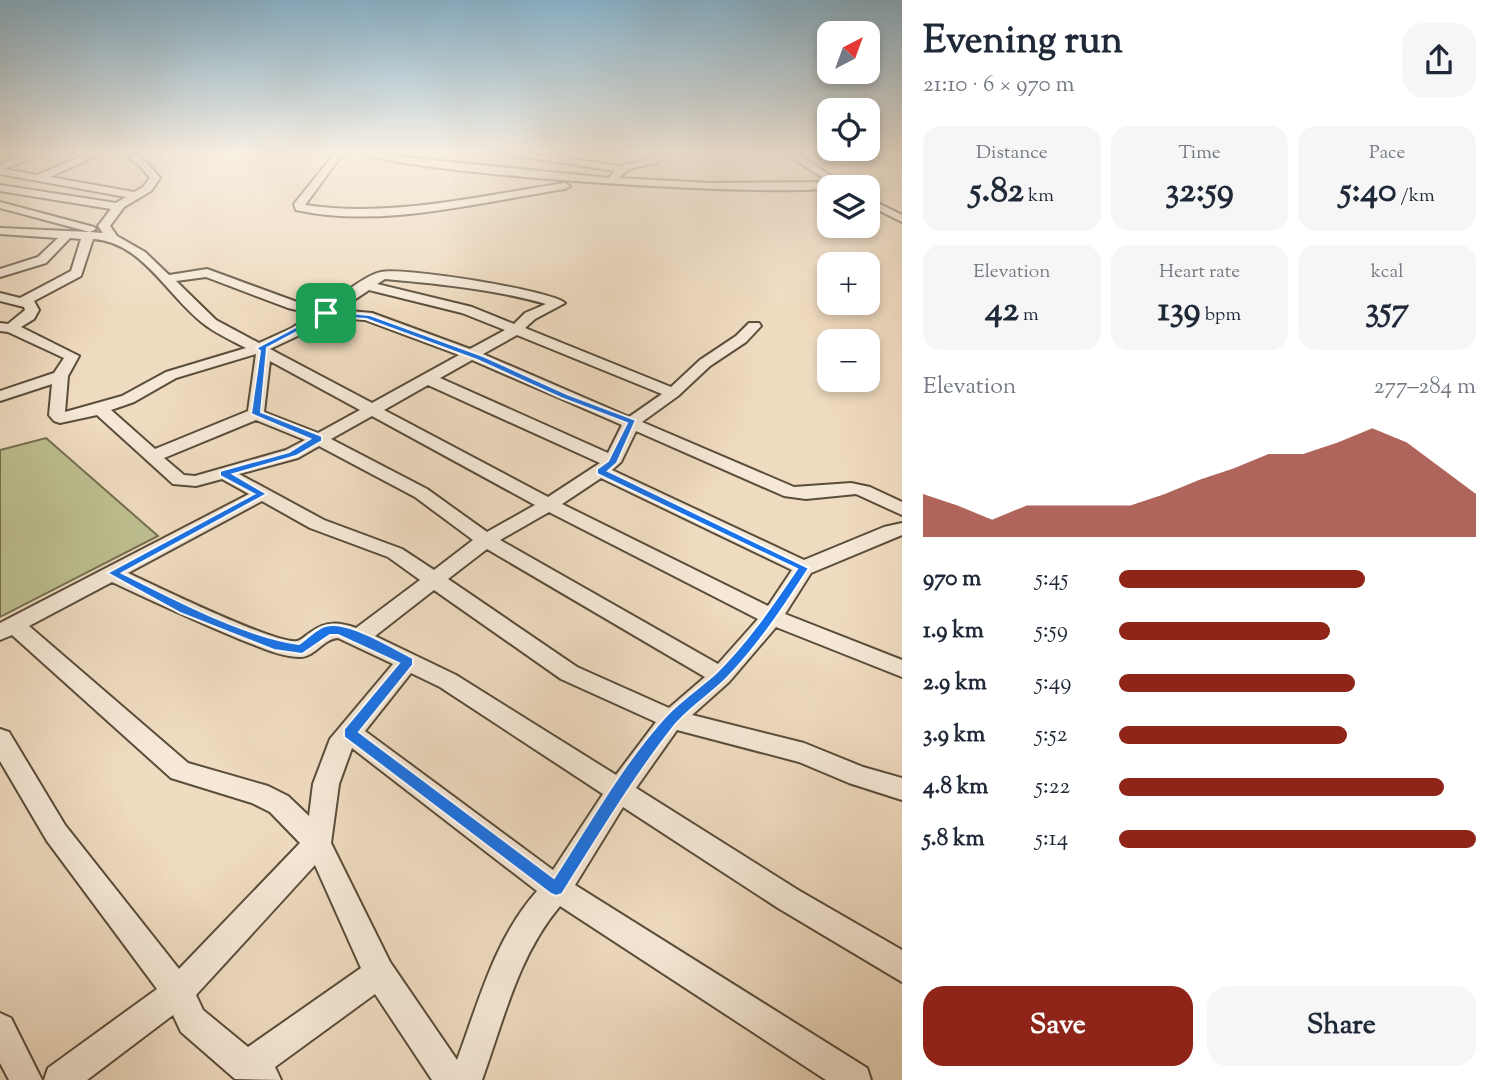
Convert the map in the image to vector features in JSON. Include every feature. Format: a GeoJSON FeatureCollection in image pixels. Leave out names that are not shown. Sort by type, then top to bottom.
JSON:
{"type":"FeatureCollection","features":[{"type":"Feature","properties":{"kind":"street"},"geometry":{"type":"LineString","coordinates":[[96,203],[119,207]]}},
{"type":"Feature","properties":{"kind":"street"},"geometry":{"type":"LineString","coordinates":[[110,235],[104,226],[124,203]]}},
{"type":"Feature","properties":{"kind":"street"},"geometry":{"type":"LineString","coordinates":[[299,203],[300,208],[350,214],[413,211],[455,203]]}},
{"type":"Feature","properties":{"kind":"street"},"geometry":{"type":"LineString","coordinates":[[0,205],[110,235],[141,255],[211,323],[374,408],[549,505],[772,617],[902,669]]}},
{"type":"Feature","properties":{"kind":"street"},"geometry":{"type":"LineString","coordinates":[[880,207],[902,219]]}},
{"type":"Feature","properties":{"kind":"street"},"geometry":{"type":"LineString","coordinates":[[0,231],[67,236],[110,235]]}},
{"type":"Feature","properties":{"kind":"street"},"geometry":{"type":"LineString","coordinates":[[0,240],[30,234]]}},
{"type":"Feature","properties":{"kind":"street"},"geometry":{"type":"LineString","coordinates":[[0,273],[42,260],[67,236]]}},
{"type":"Feature","properties":{"kind":"street"},"geometry":{"type":"LineString","coordinates":[[24,301],[77,273],[88,236]]}},
{"type":"Feature","properties":{"kind":"street"},"geometry":{"type":"LineString","coordinates":[[167,279],[198,273],[219,275],[279,301],[326,313],[367,316],[632,422],[790,492],[805,496],[848,488],[858,489],[902,509]]}},
{"type":"Feature","properties":{"kind":"street"},"geometry":{"type":"LineString","coordinates":[[6,328],[72,355],[60,376],[57,415],[60,418],[128,399],[171,375],[262,349],[326,313],[365,285],[389,274],[507,289],[558,303],[530,316],[514,331],[292,454],[187,482],[179,480],[100,409]]}},
{"type":"Feature","properties":{"kind":"street"},"geometry":{"type":"LineString","coordinates":[[365,285],[467,310],[673,393]]}},
{"type":"Feature","properties":{"kind":"street"},"geometry":{"type":"LineString","coordinates":[[1,292],[30,304],[32,310],[29,316],[6,328]]}},
{"type":"Feature","properties":{"kind":"street"},"geometry":{"type":"LineString","coordinates":[[359,637],[432,578],[486,540],[549,505],[607,467],[632,422],[673,393],[705,363],[741,339],[754,326]]}},
{"type":"Feature","properties":{"kind":"street"},"geometry":{"type":"LineString","coordinates":[[256,414],[262,349]]}},
{"type":"Feature","properties":{"kind":"street"},"geometry":{"type":"LineString","coordinates":[[0,396],[60,376]]}},
{"type":"Feature","properties":{"kind":"street"},"geometry":{"type":"LineString","coordinates":[[426,379],[517,416],[607,467],[804,568]]}},
{"type":"Feature","properties":{"kind":"street"},"geometry":{"type":"LineString","coordinates":[[153,456],[256,414],[318,439],[421,493],[486,540],[721,676]]}},
{"type":"Feature","properties":{"kind":"street"},"geometry":{"type":"LineString","coordinates":[[224,473],[335,532],[379,545],[432,578],[569,673],[672,719],[804,753],[858,776],[902,789]]}},
{"type":"Feature","properties":{"kind":"street"},"geometry":{"type":"LineString","coordinates":[[262,494],[7,629],[180,771],[259,794],[279,804],[318,843],[379,973],[451,1080]]}},
{"type":"Feature","properties":{"kind":"street"},"geometry":{"type":"LineString","coordinates":[[467,1080],[514,947],[530,920],[556,889],[618,792],[672,719],[721,676],[772,617],[804,568],[891,531],[902,529]]}},
{"type":"Feature","properties":{"kind":"street"},"geometry":{"type":"LineString","coordinates":[[113,573],[185,610],[279,646],[302,649],[327,631],[338,630],[359,637],[408,661],[448,681],[618,792],[902,967]]}},
{"type":"Feature","properties":{"kind":"street"},"geometry":{"type":"LineString","coordinates":[[60,1080],[178,992],[318,843],[326,784],[338,746],[408,661]]}},
{"type":"Feature","properties":{"kind":"street"},"geometry":{"type":"LineString","coordinates":[[349,733],[556,889],[855,1080]]}},
{"type":"Feature","properties":{"kind":"street"},"geometry":{"type":"LineString","coordinates":[[0,739],[56,833],[178,992],[192,1021],[256,1073],[379,973]]}},
{"type":"Feature","properties":{"kind":"street"},"geometry":{"type":"LineString","coordinates":[[0,1029],[26,1080]]}},
{"type":"Feature","properties":{"kind":"green space"},"geometry":{"type":"Polygon","coordinates":[[[46,438],[158,536],[0,617],[0,450],[46,438]]]}},
{"type":"Feature","properties":{"kind":"route"},"geometry":{"type":"LineString","coordinates":[[326,313],[367,316],[480,358],[564,396],[632,422],[612,463],[601,471],[804,568],[772,617],[747,647],[721,676],[672,719],[618,792],[556,889],[349,733],[408,661],[359,637],[338,630],[327,631],[302,649],[279,646],[185,610],[113,573],[262,494],[224,473],[292,454],[318,439],[256,414],[264,350],[260,348],[297,331],[326,313]]}}]}
